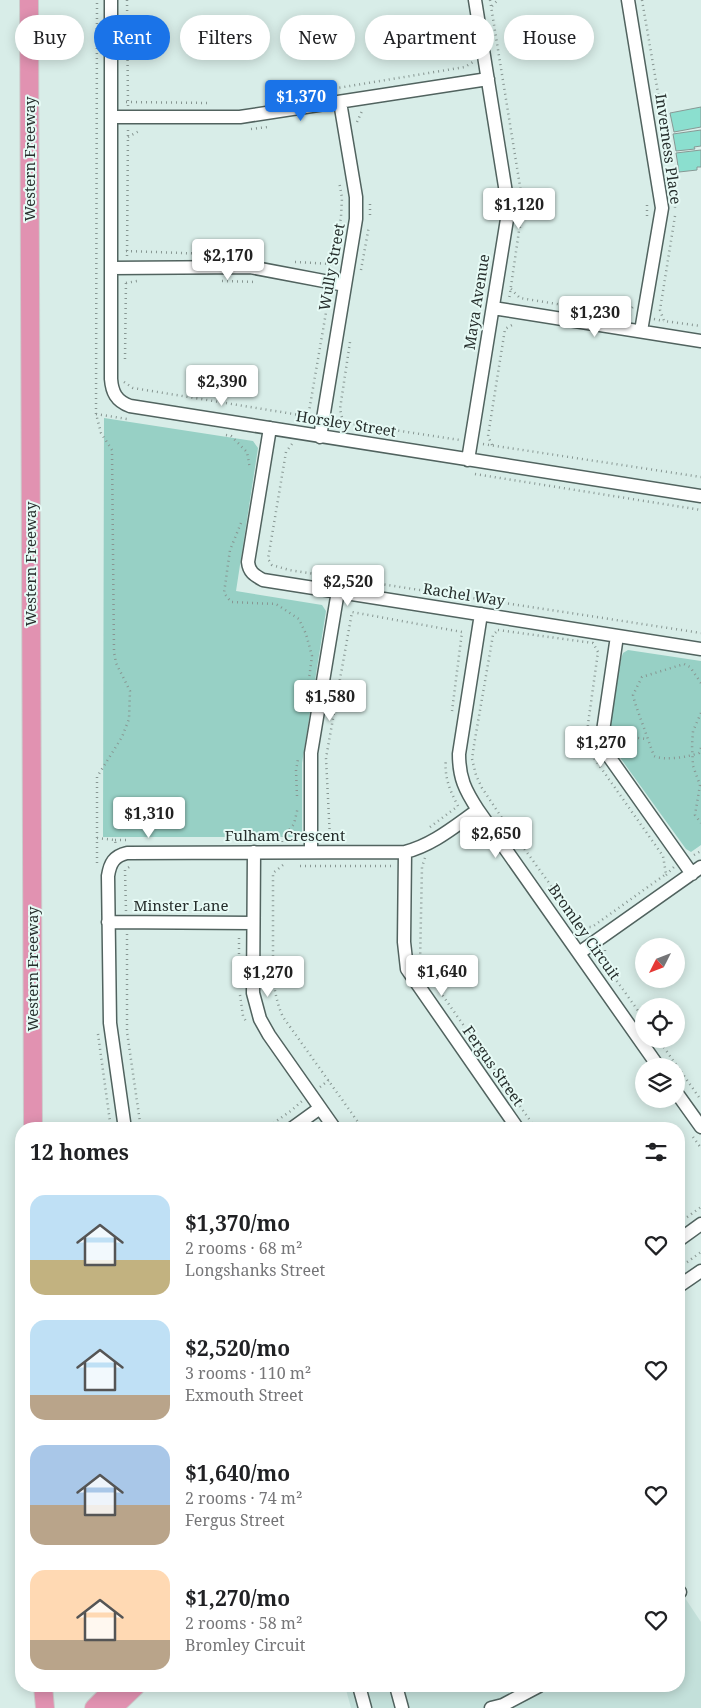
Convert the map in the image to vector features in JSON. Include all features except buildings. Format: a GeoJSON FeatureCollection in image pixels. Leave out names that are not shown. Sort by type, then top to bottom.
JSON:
{"type":"FeatureCollection","features":[{"type":"Feature","properties":{"kind":"highway","name":"Western Freeway"},"geometry":{"type":"LineString","coordinates":[[29,0],[33,1122]]}},
{"type":"Feature","properties":{"kind":"highway"},"geometry":{"type":"LineString","coordinates":[[32,1708],[33,1692]]}},
{"type":"Feature","properties":{"kind":"highway"},"geometry":{"type":"LineString","coordinates":[[44,1692],[45,1708]]}},
{"type":"Feature","properties":{"kind":"highway"},"geometry":{"type":"LineString","coordinates":[[94,1708],[110,1692]]}},
{"type":"Feature","properties":{"kind":"highway"},"geometry":{"type":"LineString","coordinates":[[113,1708],[130,1692]]}},
{"type":"Feature","properties":{"kind":"street","name":"Horsley Street"},"geometry":{"type":"LineString","coordinates":[[111,0],[111,378],[112,389],[116,398],[130,406],[701,496]]}},
{"type":"Feature","properties":{"kind":"street","name":"Maya Avenue"},"geometry":{"type":"LineString","coordinates":[[468,460],[508,213],[507,199],[482,80],[475,0]]}},
{"type":"Feature","properties":{"kind":"street","name":"Inverness Place"},"geometry":{"type":"LineString","coordinates":[[628,0],[662,208],[641,332]]}},
{"type":"Feature","properties":{"kind":"street"},"geometry":{"type":"LineString","coordinates":[[111,117],[240,118],[482,80]]}},
{"type":"Feature","properties":{"kind":"street","name":"Wully Street"},"geometry":{"type":"LineString","coordinates":[[320,437],[356,219],[356,197],[340,102]]}},
{"type":"Feature","properties":{"kind":"street"},"geometry":{"type":"LineString","coordinates":[[111,268],[250,267],[345,285]]}},
{"type":"Feature","properties":{"kind":"street"},"geometry":{"type":"LineString","coordinates":[[493,308],[701,341]]}},
{"type":"Feature","properties":{"kind":"street","name":"Rachel Way"},"geometry":{"type":"LineString","coordinates":[[270,428],[249,552],[249,569],[254,576],[263,580],[701,649]]}},
{"type":"Feature","properties":{"kind":"street"},"geometry":{"type":"LineString","coordinates":[[311,852],[311,753],[338,591]]}},
{"type":"Feature","properties":{"kind":"street","name":"Bromley Circuit"},"geometry":{"type":"LineString","coordinates":[[481,614],[459,754],[459,768],[462,781],[478,810],[652,1058]]}},
{"type":"Feature","properties":{"kind":"street"},"geometry":{"type":"LineString","coordinates":[[579,953],[696,870],[610,758],[604,745],[603,731],[617,636]]}},
{"type":"Feature","properties":{"kind":"street","name":"Fulham Crescent"},"geometry":{"type":"LineString","coordinates":[[119,855],[127,853],[405,852],[418,849],[432,842],[478,810]]}},
{"type":"Feature","properties":{"kind":"street"},"geometry":{"type":"LineString","coordinates":[[254,852],[253,993],[256,1005],[260,1019],[269,1035],[330,1122]]}},
{"type":"Feature","properties":{"kind":"street","name":"Fergus Street"},"geometry":{"type":"LineString","coordinates":[[405,852],[404,942],[407,969],[513,1122]]}},
{"type":"Feature","properties":{"kind":"street"},"geometry":{"type":"LineString","coordinates":[[119,855],[114,859],[108,876],[108,922],[110,1023],[124,1122]]}},
{"type":"Feature","properties":{"kind":"street","name":"Minster Lane"},"geometry":{"type":"LineString","coordinates":[[108,922],[253,923]]}},
{"type":"Feature","properties":{"kind":"street"},"geometry":{"type":"LineString","coordinates":[[685,1105],[701,1127]]}},
{"type":"Feature","properties":{"kind":"street"},"geometry":{"type":"LineString","coordinates":[[301,1122],[320,1108]]}},
{"type":"Feature","properties":{"kind":"street"},"geometry":{"type":"LineString","coordinates":[[685,1236],[701,1224]]}},
{"type":"Feature","properties":{"kind":"street"},"geometry":{"type":"LineString","coordinates":[[685,1282],[701,1271]]}},
{"type":"Feature","properties":{"kind":"street"},"geometry":{"type":"LineString","coordinates":[[361,1692],[365,1708]]}},
{"type":"Feature","properties":{"kind":"street"},"geometry":{"type":"LineString","coordinates":[[398,1692],[402,1708]]}},
{"type":"Feature","properties":{"kind":"street"},"geometry":{"type":"LineString","coordinates":[[492,1708],[503,1705],[528,1692]]}},
{"type":"Feature","properties":{"kind":"path"},"geometry":{"type":"LineString","coordinates":[[97,0],[96,414],[101,433],[112,450],[114,652],[116,664],[130,691],[129,719],[122,737],[98,777],[97,868]]}},
{"type":"Feature","properties":{"kind":"path"},"geometry":{"type":"LineString","coordinates":[[125,362],[128,137],[127,0]]}},
{"type":"Feature","properties":{"kind":"path"},"geometry":{"type":"LineString","coordinates":[[491,7],[498,0]]}},
{"type":"Feature","properties":{"kind":"path"},"geometry":{"type":"LineString","coordinates":[[295,95],[465,67],[473,62],[482,80]]}},
{"type":"Feature","properties":{"kind":"path"},"geometry":{"type":"LineString","coordinates":[[111,102],[217,103]]}},
{"type":"Feature","properties":{"kind":"path"},"geometry":{"type":"LineString","coordinates":[[358,130],[357,122],[362,111]]}},
{"type":"Feature","properties":{"kind":"path"},"geometry":{"type":"LineString","coordinates":[[245,129],[273,126]]}},
{"type":"Feature","properties":{"kind":"path"},"geometry":{"type":"LineString","coordinates":[[128,137],[139,130],[149,130]]}},
{"type":"Feature","properties":{"kind":"path"},"geometry":{"type":"LineString","coordinates":[[339,180],[342,198],[341,217],[306,434],[303,446],[291,444],[286,452],[268,559],[272,565],[289,570],[701,633]]}},
{"type":"Feature","properties":{"kind":"path"},"geometry":{"type":"LineString","coordinates":[[361,275],[367,238],[369,200]]}},
{"type":"Feature","properties":{"kind":"path"},"geometry":{"type":"LineString","coordinates":[[646,219],[647,200]]}},
{"type":"Feature","properties":{"kind":"path"},"geometry":{"type":"LineString","coordinates":[[126,283],[144,280]]}},
{"type":"Feature","properties":{"kind":"path"},"geometry":{"type":"LineString","coordinates":[[217,281],[264,283]]}},
{"type":"Feature","properties":{"kind":"path"},"geometry":{"type":"LineString","coordinates":[[511,289],[520,298],[664,321]]}},
{"type":"Feature","properties":{"kind":"path"},"geometry":{"type":"LineString","coordinates":[[625,315],[634,306]]}},
{"type":"Feature","properties":{"kind":"path"},"geometry":{"type":"LineString","coordinates":[[492,445],[488,436],[505,329],[513,324],[523,325]]}},
{"type":"Feature","properties":{"kind":"path"},"geometry":{"type":"LineString","coordinates":[[343,422],[340,409],[350,341]]}},
{"type":"Feature","properties":{"kind":"path"},"geometry":{"type":"LineString","coordinates":[[124,382],[133,388],[141,390],[701,477]]}},
{"type":"Feature","properties":{"kind":"path"},"geometry":{"type":"LineString","coordinates":[[96,414],[135,420]]}},
{"type":"Feature","properties":{"kind":"path"},"geometry":{"type":"LineString","coordinates":[[221,434],[231,436],[247,452],[251,475]]}},
{"type":"Feature","properties":{"kind":"path"},"geometry":{"type":"LineString","coordinates":[[475,474],[701,510]]}},
{"type":"Feature","properties":{"kind":"path"},"geometry":{"type":"LineString","coordinates":[[243,518],[230,550],[224,593],[231,602],[276,604],[299,619],[306,634],[312,656],[305,704]]}},
{"type":"Feature","properties":{"kind":"path"},"geometry":{"type":"LineString","coordinates":[[282,839],[330,839],[326,758],[352,612],[462,632],[451,718]]}},
{"type":"Feature","properties":{"kind":"path"},"geometry":{"type":"LineString","coordinates":[[498,630],[592,643],[598,652],[588,724],[588,743],[594,758],[663,856],[666,874],[592,927],[581,927],[502,818],[482,788],[472,760],[493,635],[498,630]]}},
{"type":"Feature","properties":{"kind":"path"},"geometry":{"type":"LineString","coordinates":[[701,683],[690,667],[684,664],[642,677],[633,695],[652,754],[662,759],[692,755],[699,753],[701,748]]}},
{"type":"Feature","properties":{"kind":"path"},"geometry":{"type":"LineString","coordinates":[[701,713],[693,732],[692,755],[693,766],[700,785],[695,815],[701,823]]}},
{"type":"Feature","properties":{"kind":"path"},"geometry":{"type":"LineString","coordinates":[[604,745],[629,737],[647,739]]}},
{"type":"Feature","properties":{"kind":"path"},"geometry":{"type":"LineString","coordinates":[[299,751],[296,770],[298,807],[294,824],[282,839],[284,866],[273,873],[273,978],[275,994],[283,1017],[358,1122]]}},
{"type":"Feature","properties":{"kind":"path"},"geometry":{"type":"LineString","coordinates":[[429,828],[458,806],[448,786],[445,766],[446,757]]}},
{"type":"Feature","properties":{"kind":"path"},"geometry":{"type":"LineString","coordinates":[[97,838],[134,840]]}},
{"type":"Feature","properties":{"kind":"path"},"geometry":{"type":"LineString","coordinates":[[115,840],[119,855]]}},
{"type":"Feature","properties":{"kind":"path"},"geometry":{"type":"LineString","coordinates":[[426,858],[422,867],[420,963],[531,1122]]}},
{"type":"Feature","properties":{"kind":"path"},"geometry":{"type":"LineString","coordinates":[[612,945],[605,950],[604,963],[635,1006]]}},
{"type":"Feature","properties":{"kind":"path"},"geometry":{"type":"LineString","coordinates":[[97,1031],[110,1122]]}},
{"type":"Feature","properties":{"kind":"path"},"geometry":{"type":"LineString","coordinates":[[664,1048],[701,1100]]}},
{"type":"Feature","properties":{"kind":"path"},"geometry":{"type":"LineString","coordinates":[[275,1122],[329,1080]]}},
{"type":"Feature","properties":{"kind":"path"},"geometry":{"type":"LineString","coordinates":[[685,1219],[701,1207]]}},
{"type":"Feature","properties":{"kind":"path"},"geometry":{"type":"LineString","coordinates":[[685,1264],[701,1252]]}},
{"type":"Feature","properties":{"kind":"shaded area"},"geometry":{"type":"Polygon","coordinates":[[[685,1598],[701,1622],[701,1708],[351,1708],[347,1692],[685,1692],[685,1598]]]}},
{"type":"Feature","properties":{"kind":"green space"},"geometry":{"type":"Polygon","coordinates":[[[104,418],[253,441],[258,448],[236,591],[322,605],[326,611],[302,763],[302,832],[296,837],[103,837],[104,418]]]}},
{"type":"Feature","properties":{"kind":"green space"},"geometry":{"type":"Polygon","coordinates":[[[628,650],[701,661],[701,845],[691,852],[686,849],[611,745],[609,729],[621,659],[623,653],[628,650]]]}}]}
